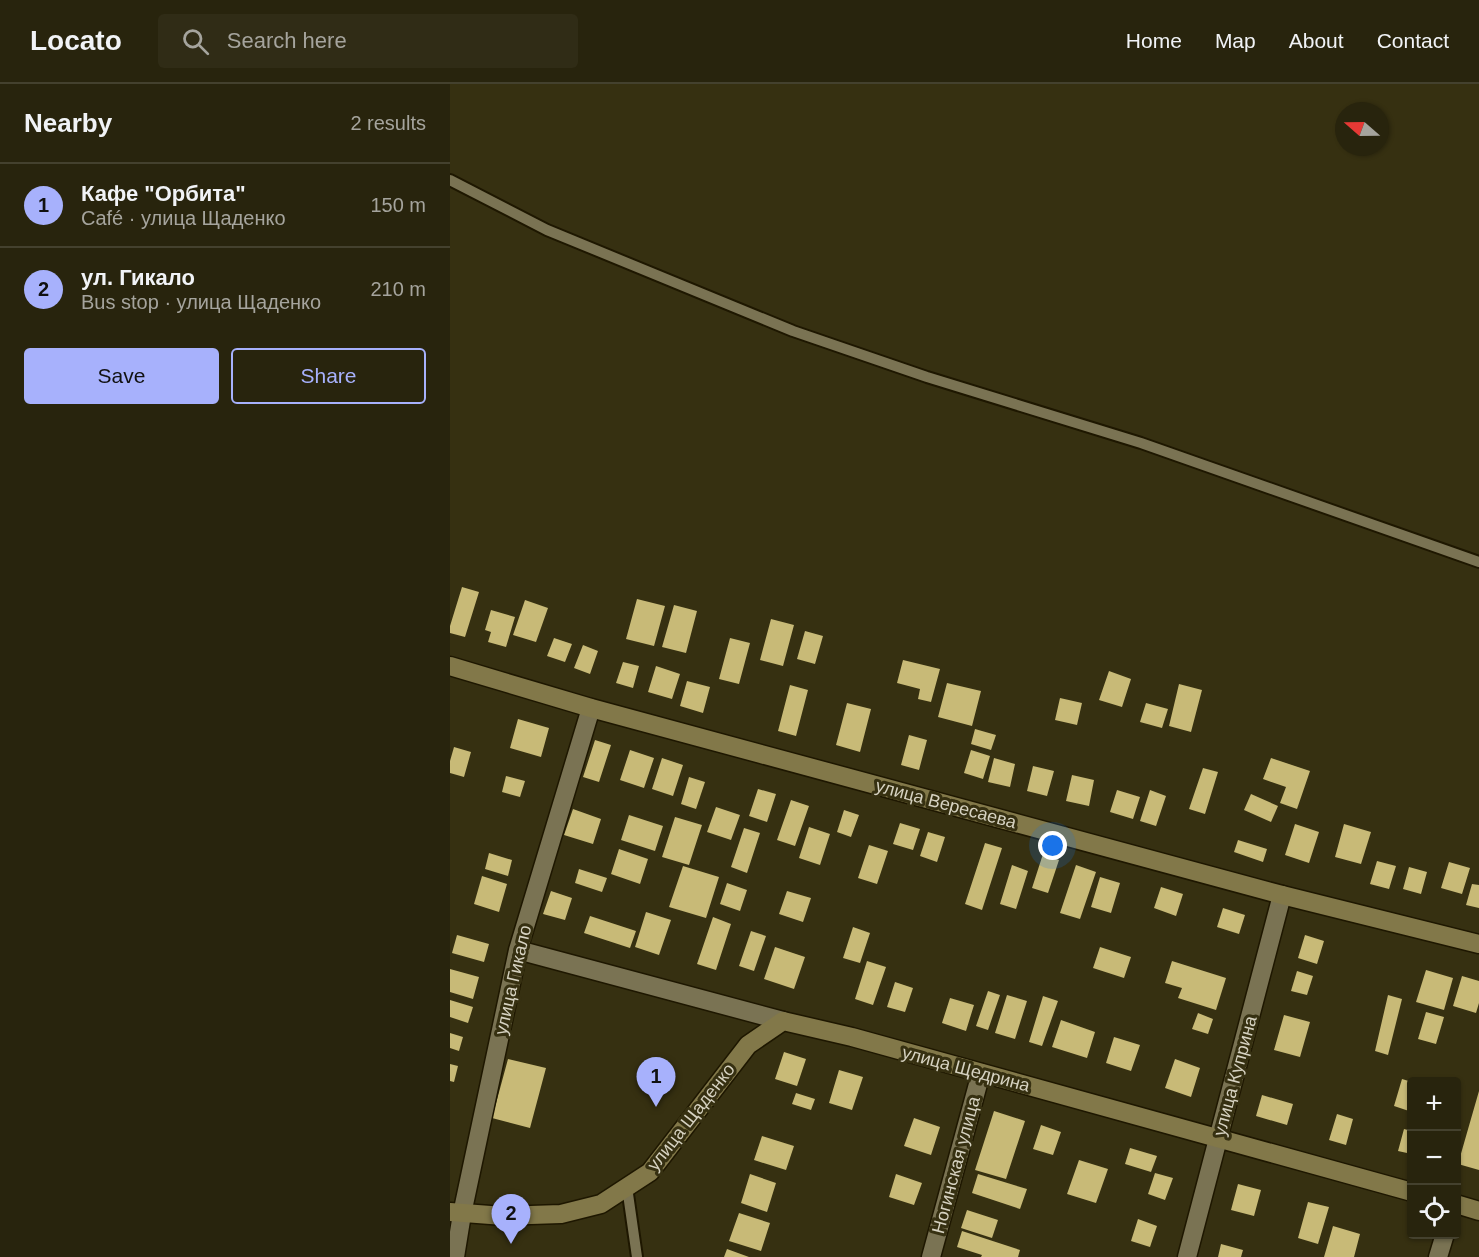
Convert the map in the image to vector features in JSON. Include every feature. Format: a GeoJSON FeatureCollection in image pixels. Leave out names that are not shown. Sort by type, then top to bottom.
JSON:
{"type":"FeatureCollection","features":[{"type":"Feature","properties":{"kind":"main road","name":"улица Вересаева"},"geometry":{"type":"LineString","coordinates":[[450,666],[591,708],[1282,895],[1479,944]]}},
{"type":"Feature","properties":{"kind":"main road","name":"улица Щедрина"},"geometry":{"type":"LineString","coordinates":[[783,1021],[852,1037],[1407,1191]]}},
{"type":"Feature","properties":{"kind":"main road","name":"улица Щаденко"},"geometry":{"type":"LineString","coordinates":[[456,1213],[561,1214],[601,1204],[650,1172],[748,1045],[783,1021]]}},
{"type":"Feature","properties":{"kind":"main road"},"geometry":{"type":"LineString","coordinates":[[1461,1206],[1479,1211]]}},
{"type":"Feature","properties":{"kind":"street","name":"улица Гикало"},"geometry":{"type":"LineString","coordinates":[[455,1257],[456,1213],[519,950],[591,708]]}},
{"type":"Feature","properties":{"kind":"street","name":"улица Куприна"},"geometry":{"type":"LineString","coordinates":[[1187,1257],[1282,895]]}},
{"type":"Feature","properties":{"kind":"street","name":"улица Щедрина"},"geometry":{"type":"LineString","coordinates":[[519,950],[783,1021]]}},
{"type":"Feature","properties":{"kind":"street","name":"Ногинская улица"},"geometry":{"type":"LineString","coordinates":[[931,1257],[981,1073]]}},
{"type":"Feature","properties":{"kind":"street"},"geometry":{"type":"LineString","coordinates":[[1438,1257],[1443,1239]]}},
{"type":"Feature","properties":{"kind":"lane"},"geometry":{"type":"LineString","coordinates":[[450,180],[547,230],[793,331],[927,377],[1141,443],[1479,562]]}},
{"type":"Feature","properties":{"kind":"lane"},"geometry":{"type":"LineString","coordinates":[[627,1187],[637,1257]]}},
{"type":"Feature","properties":{"kind":"building"},"geometry":{"type":"Polygon","coordinates":[[[462,587],[479,592],[465,637],[450,633],[462,587]]]}},
{"type":"Feature","properties":{"kind":"building"},"geometry":{"type":"Polygon","coordinates":[[[637,599],[665,606],[654,646],[626,639],[637,599]]]}},
{"type":"Feature","properties":{"kind":"building"},"geometry":{"type":"Polygon","coordinates":[[[525,600],[548,608],[536,642],[513,635],[525,600]]]}},
{"type":"Feature","properties":{"kind":"building"},"geometry":{"type":"Polygon","coordinates":[[[674,605],[697,611],[686,653],[662,647],[674,605]]]}},
{"type":"Feature","properties":{"kind":"building"},"geometry":{"type":"Polygon","coordinates":[[[491,610],[515,617],[506,647],[488,642],[491,632],[485,630],[491,610]]]}},
{"type":"Feature","properties":{"kind":"building"},"geometry":{"type":"Polygon","coordinates":[[[771,619],[794,625],[783,666],[760,660],[771,619]]]}},
{"type":"Feature","properties":{"kind":"building"},"geometry":{"type":"Polygon","coordinates":[[[805,631],[823,636],[815,664],[797,659],[805,631]]]}},
{"type":"Feature","properties":{"kind":"building"},"geometry":{"type":"Polygon","coordinates":[[[554,638],[572,644],[565,662],[547,656],[554,638]]]}},
{"type":"Feature","properties":{"kind":"building"},"geometry":{"type":"Polygon","coordinates":[[[730,638],[750,643],[739,684],[719,679],[730,638]]]}},
{"type":"Feature","properties":{"kind":"building"},"geometry":{"type":"Polygon","coordinates":[[[583,645],[598,651],[590,674],[574,668],[583,645]]]}},
{"type":"Feature","properties":{"kind":"building"},"geometry":{"type":"Polygon","coordinates":[[[903,660],[940,669],[931,702],[918,699],[920,689],[897,683],[903,660]]]}},
{"type":"Feature","properties":{"kind":"building"},"geometry":{"type":"Polygon","coordinates":[[[623,662],[639,666],[633,688],[616,683],[623,662]]]}},
{"type":"Feature","properties":{"kind":"building"},"geometry":{"type":"Polygon","coordinates":[[[656,666],[680,674],[672,699],[648,692],[656,666]]]}},
{"type":"Feature","properties":{"kind":"building"},"geometry":{"type":"Polygon","coordinates":[[[1109,671],[1131,679],[1122,707],[1099,700],[1109,671]]]}},
{"type":"Feature","properties":{"kind":"building"},"geometry":{"type":"Polygon","coordinates":[[[687,681],[710,687],[703,713],[680,706],[687,681]]]}},
{"type":"Feature","properties":{"kind":"building"},"geometry":{"type":"Polygon","coordinates":[[[947,683],[981,691],[972,726],[938,717],[947,683]]]}},
{"type":"Feature","properties":{"kind":"building"},"geometry":{"type":"Polygon","coordinates":[[[1179,684],[1202,690],[1191,732],[1169,726],[1179,684]]]}},
{"type":"Feature","properties":{"kind":"building"},"geometry":{"type":"Polygon","coordinates":[[[790,685],[808,690],[796,736],[778,731],[790,685]]]}},
{"type":"Feature","properties":{"kind":"building"},"geometry":{"type":"Polygon","coordinates":[[[1060,698],[1082,703],[1077,725],[1055,720],[1060,698]]]}},
{"type":"Feature","properties":{"kind":"building"},"geometry":{"type":"Polygon","coordinates":[[[847,703],[871,709],[860,752],[836,745],[847,703]]]}},
{"type":"Feature","properties":{"kind":"building"},"geometry":{"type":"Polygon","coordinates":[[[1146,703],[1168,709],[1162,728],[1140,722],[1146,703]]]}},
{"type":"Feature","properties":{"kind":"building"},"geometry":{"type":"Polygon","coordinates":[[[518,719],[549,728],[541,757],[510,748],[518,719]]]}},
{"type":"Feature","properties":{"kind":"building"},"geometry":{"type":"Polygon","coordinates":[[[975,729],[996,735],[991,750],[971,744],[975,729]]]}},
{"type":"Feature","properties":{"kind":"building"},"geometry":{"type":"Polygon","coordinates":[[[909,735],[927,740],[919,770],[901,765],[909,735]]]}},
{"type":"Feature","properties":{"kind":"building"},"geometry":{"type":"Polygon","coordinates":[[[595,740],[611,745],[599,782],[583,777],[595,740]]]}},
{"type":"Feature","properties":{"kind":"building"},"geometry":{"type":"Polygon","coordinates":[[[454,747],[471,752],[464,777],[450,773],[450,761],[454,747]]]}},
{"type":"Feature","properties":{"kind":"building"},"geometry":{"type":"Polygon","coordinates":[[[630,750],[654,758],[644,788],[620,780],[630,750]]]}},
{"type":"Feature","properties":{"kind":"building"},"geometry":{"type":"Polygon","coordinates":[[[971,750],[990,756],[983,779],[964,773],[971,750]]]}},
{"type":"Feature","properties":{"kind":"building"},"geometry":{"type":"Polygon","coordinates":[[[662,758],[683,765],[673,796],[652,789],[662,758]]]}},
{"type":"Feature","properties":{"kind":"building"},"geometry":{"type":"Polygon","coordinates":[[[994,758],[1015,764],[1010,787],[988,782],[994,758]]]}},
{"type":"Feature","properties":{"kind":"building"},"geometry":{"type":"Polygon","coordinates":[[[1271,758],[1310,771],[1297,809],[1280,803],[1286,787],[1263,779],[1271,758]]]}},
{"type":"Feature","properties":{"kind":"building"},"geometry":{"type":"Polygon","coordinates":[[[1033,766],[1054,771],[1047,796],[1027,791],[1033,766]]]}},
{"type":"Feature","properties":{"kind":"building"},"geometry":{"type":"Polygon","coordinates":[[[1203,768],[1218,772],[1205,814],[1189,809],[1203,768]]]}},
{"type":"Feature","properties":{"kind":"building"},"geometry":{"type":"Polygon","coordinates":[[[1072,775],[1094,780],[1089,806],[1066,801],[1072,775]]]}},
{"type":"Feature","properties":{"kind":"building"},"geometry":{"type":"Polygon","coordinates":[[[506,776],[525,781],[520,797],[502,792],[506,776]]]}},
{"type":"Feature","properties":{"kind":"building"},"geometry":{"type":"Polygon","coordinates":[[[689,777],[705,782],[696,809],[681,804],[689,777]]]}},
{"type":"Feature","properties":{"kind":"building"},"geometry":{"type":"Polygon","coordinates":[[[758,789],[776,794],[767,822],[749,816],[758,789]]]}},
{"type":"Feature","properties":{"kind":"building"},"geometry":{"type":"Polygon","coordinates":[[[1117,790],[1140,797],[1133,819],[1110,812],[1117,790]]]}},
{"type":"Feature","properties":{"kind":"building"},"geometry":{"type":"Polygon","coordinates":[[[1150,790],[1166,796],[1156,826],[1140,821],[1150,790]]]}},
{"type":"Feature","properties":{"kind":"building"},"geometry":{"type":"Polygon","coordinates":[[[1251,794],[1278,806],[1271,822],[1244,810],[1251,794]]]}},
{"type":"Feature","properties":{"kind":"building"},"geometry":{"type":"Polygon","coordinates":[[[791,800],[809,806],[795,846],[777,840],[791,800]]]}},
{"type":"Feature","properties":{"kind":"building"},"geometry":{"type":"Polygon","coordinates":[[[716,807],[740,815],[731,840],[707,832],[716,807]]]}},
{"type":"Feature","properties":{"kind":"building"},"geometry":{"type":"Polygon","coordinates":[[[573,809],[601,819],[593,844],[564,835],[573,809]]]}},
{"type":"Feature","properties":{"kind":"building"},"geometry":{"type":"Polygon","coordinates":[[[844,810],[859,815],[851,837],[837,832],[844,810]]]}},
{"type":"Feature","properties":{"kind":"building"},"geometry":{"type":"Polygon","coordinates":[[[629,815],[663,826],[655,851],[621,840],[629,815]]]}},
{"type":"Feature","properties":{"kind":"building"},"geometry":{"type":"Polygon","coordinates":[[[675,817],[702,825],[689,865],[662,857],[675,817]]]}},
{"type":"Feature","properties":{"kind":"building"},"geometry":{"type":"Polygon","coordinates":[[[900,823],[920,829],[913,850],[893,844],[900,823]]]}},
{"type":"Feature","properties":{"kind":"building"},"geometry":{"type":"Polygon","coordinates":[[[1295,824],[1319,832],[1309,863],[1285,855],[1295,824]]]}},
{"type":"Feature","properties":{"kind":"building"},"geometry":{"type":"Polygon","coordinates":[[[1344,824],[1371,832],[1361,864],[1335,857],[1344,824]]]}},
{"type":"Feature","properties":{"kind":"building"},"geometry":{"type":"Polygon","coordinates":[[[809,827],[830,834],[820,865],[799,858],[809,827]]]}},
{"type":"Feature","properties":{"kind":"building"},"geometry":{"type":"Polygon","coordinates":[[[744,828],[760,833],[747,873],[731,867],[744,828]]]}},
{"type":"Feature","properties":{"kind":"building"},"geometry":{"type":"Polygon","coordinates":[[[928,832],[945,837],[937,862],[920,856],[928,832]]]}},
{"type":"Feature","properties":{"kind":"building"},"geometry":{"type":"Polygon","coordinates":[[[1238,840],[1267,849],[1263,862],[1234,852],[1238,840]]]}},
{"type":"Feature","properties":{"kind":"building"},"geometry":{"type":"Polygon","coordinates":[[[985,843],[1002,848],[982,910],[965,904],[985,843]]]}},
{"type":"Feature","properties":{"kind":"building"},"geometry":{"type":"Polygon","coordinates":[[[869,845],[888,851],[877,884],[858,878],[869,845]]]}},
{"type":"Feature","properties":{"kind":"building"},"geometry":{"type":"Polygon","coordinates":[[[619,849],[648,859],[640,884],[611,874],[619,849]]]}},
{"type":"Feature","properties":{"kind":"building"},"geometry":{"type":"Polygon","coordinates":[[[489,853],[512,860],[508,876],[485,869],[489,853]]]}},
{"type":"Feature","properties":{"kind":"building"},"geometry":{"type":"Polygon","coordinates":[[[1043,854],[1059,860],[1048,893],[1032,888],[1043,854]]]}},
{"type":"Feature","properties":{"kind":"building"},"geometry":{"type":"Polygon","coordinates":[[[1377,861],[1396,866],[1389,889],[1370,884],[1377,861]]]}},
{"type":"Feature","properties":{"kind":"building"},"geometry":{"type":"Polygon","coordinates":[[[1449,862],[1470,868],[1462,894],[1441,888],[1449,862]]]}},
{"type":"Feature","properties":{"kind":"building"},"geometry":{"type":"Polygon","coordinates":[[[1012,865],[1028,871],[1016,909],[1000,904],[1012,865]]]}},
{"type":"Feature","properties":{"kind":"building"},"geometry":{"type":"Polygon","coordinates":[[[1076,865],[1096,872],[1080,919],[1060,913],[1076,865]]]}},
{"type":"Feature","properties":{"kind":"building"},"geometry":{"type":"Polygon","coordinates":[[[683,866],[719,877],[706,918],[669,907],[683,866]]]}},
{"type":"Feature","properties":{"kind":"building"},"geometry":{"type":"Polygon","coordinates":[[[1409,867],[1427,872],[1421,894],[1403,889],[1409,867]]]}},
{"type":"Feature","properties":{"kind":"building"},"geometry":{"type":"Polygon","coordinates":[[[579,869],[607,878],[602,892],[575,883],[579,869]]]}},
{"type":"Feature","properties":{"kind":"building"},"geometry":{"type":"Polygon","coordinates":[[[482,876],[507,884],[499,912],[474,904],[482,876]]]}},
{"type":"Feature","properties":{"kind":"building"},"geometry":{"type":"Polygon","coordinates":[[[1100,877],[1120,883],[1111,913],[1091,907],[1100,877]]]}},
{"type":"Feature","properties":{"kind":"building"},"geometry":{"type":"Polygon","coordinates":[[[727,883],[747,890],[740,911],[720,904],[727,883]]]}},
{"type":"Feature","properties":{"kind":"building"},"geometry":{"type":"Polygon","coordinates":[[[1472,884],[1479,885],[1479,908],[1466,905],[1472,884]]]}},
{"type":"Feature","properties":{"kind":"building"},"geometry":{"type":"Polygon","coordinates":[[[1161,887],[1183,894],[1176,916],[1154,908],[1161,887]]]}},
{"type":"Feature","properties":{"kind":"building"},"geometry":{"type":"Polygon","coordinates":[[[551,891],[572,898],[565,920],[543,914],[551,891]]]}},
{"type":"Feature","properties":{"kind":"building"},"geometry":{"type":"Polygon","coordinates":[[[787,891],[811,898],[803,922],[779,914],[787,891]]]}},
{"type":"Feature","properties":{"kind":"building"},"geometry":{"type":"Polygon","coordinates":[[[1223,908],[1245,915],[1239,934],[1217,927],[1223,908]]]}},
{"type":"Feature","properties":{"kind":"building"},"geometry":{"type":"Polygon","coordinates":[[[646,912],[671,920],[659,955],[635,947],[646,912]]]}},
{"type":"Feature","properties":{"kind":"building"},"geometry":{"type":"Polygon","coordinates":[[[590,916],[636,931],[630,948],[584,933],[590,916]]]}},
{"type":"Feature","properties":{"kind":"building"},"geometry":{"type":"Polygon","coordinates":[[[713,917],[731,924],[716,970],[697,964],[713,917]]]}},
{"type":"Feature","properties":{"kind":"building"},"geometry":{"type":"Polygon","coordinates":[[[853,927],[870,933],[860,963],[843,958],[853,927]]]}},
{"type":"Feature","properties":{"kind":"building"},"geometry":{"type":"Polygon","coordinates":[[[751,931],[766,936],[754,971],[739,966],[751,931]]]}},
{"type":"Feature","properties":{"kind":"building"},"geometry":{"type":"Polygon","coordinates":[[[457,935],[489,944],[484,962],[452,953],[457,935]]]}},
{"type":"Feature","properties":{"kind":"building"},"geometry":{"type":"Polygon","coordinates":[[[1305,935],[1324,941],[1317,964],[1298,958],[1305,935]]]}},
{"type":"Feature","properties":{"kind":"building"},"geometry":{"type":"Polygon","coordinates":[[[775,947],[805,957],[794,989],[764,979],[775,947]]]}},
{"type":"Feature","properties":{"kind":"building"},"geometry":{"type":"Polygon","coordinates":[[[1100,947],[1131,957],[1124,978],[1093,968],[1100,947]]]}},
{"type":"Feature","properties":{"kind":"building"},"geometry":{"type":"Polygon","coordinates":[[[867,961],[886,967],[873,1005],[855,999],[867,961]]]}},
{"type":"Feature","properties":{"kind":"building"},"geometry":{"type":"Polygon","coordinates":[[[1172,961],[1226,978],[1216,1010],[1178,998],[1182,988],[1165,983],[1172,961]]]}},
{"type":"Feature","properties":{"kind":"building"},"geometry":{"type":"Polygon","coordinates":[[[450,969],[479,977],[473,999],[450,992],[450,969]]]}},
{"type":"Feature","properties":{"kind":"building"},"geometry":{"type":"Polygon","coordinates":[[[1426,970],[1453,978],[1444,1010],[1416,1002],[1426,970]]]}},
{"type":"Feature","properties":{"kind":"building"},"geometry":{"type":"Polygon","coordinates":[[[1297,971],[1313,976],[1307,995],[1291,991],[1297,971]]]}},
{"type":"Feature","properties":{"kind":"building"},"geometry":{"type":"Polygon","coordinates":[[[1462,976],[1479,981],[1479,1003],[1476,1013],[1453,1006],[1462,976]]]}},
{"type":"Feature","properties":{"kind":"building"},"geometry":{"type":"Polygon","coordinates":[[[895,982],[913,988],[905,1012],[887,1007],[895,982]]]}},
{"type":"Feature","properties":{"kind":"building"},"geometry":{"type":"Polygon","coordinates":[[[988,991],[1000,995],[988,1030],[976,1026],[988,991]]]}},
{"type":"Feature","properties":{"kind":"building"},"geometry":{"type":"Polygon","coordinates":[[[1007,995],[1027,1001],[1015,1039],[995,1033],[1007,995]]]}},
{"type":"Feature","properties":{"kind":"building"},"geometry":{"type":"Polygon","coordinates":[[[1388,995],[1402,999],[1388,1055],[1375,1051],[1388,995]]]}},
{"type":"Feature","properties":{"kind":"building"},"geometry":{"type":"Polygon","coordinates":[[[1043,996],[1058,1001],[1042,1046],[1029,1042],[1043,996]]]}},
{"type":"Feature","properties":{"kind":"building"},"geometry":{"type":"Polygon","coordinates":[[[950,998],[974,1005],[966,1031],[942,1023],[950,998]]]}},
{"type":"Feature","properties":{"kind":"building"},"geometry":{"type":"Polygon","coordinates":[[[450,1000],[473,1007],[468,1023],[450,1017],[450,1000]]]}},
{"type":"Feature","properties":{"kind":"building"},"geometry":{"type":"Polygon","coordinates":[[[1426,1012],[1444,1017],[1436,1044],[1418,1039],[1426,1012]]]}},
{"type":"Feature","properties":{"kind":"building"},"geometry":{"type":"Polygon","coordinates":[[[1198,1013],[1213,1019],[1208,1034],[1192,1029],[1198,1013]]]}},
{"type":"Feature","properties":{"kind":"building"},"geometry":{"type":"Polygon","coordinates":[[[1284,1015],[1310,1022],[1300,1057],[1274,1050],[1284,1015]]]}},
{"type":"Feature","properties":{"kind":"building"},"geometry":{"type":"Polygon","coordinates":[[[1061,1020],[1095,1032],[1087,1058],[1052,1047],[1061,1020]]]}},
{"type":"Feature","properties":{"kind":"building"},"geometry":{"type":"Polygon","coordinates":[[[450,1033],[463,1037],[459,1051],[450,1048],[450,1033]]]}},
{"type":"Feature","properties":{"kind":"building"},"geometry":{"type":"Polygon","coordinates":[[[1114,1037],[1140,1045],[1131,1071],[1106,1063],[1114,1037]]]}},
{"type":"Feature","properties":{"kind":"building"},"geometry":{"type":"Polygon","coordinates":[[[784,1052],[806,1059],[797,1086],[775,1079],[784,1052]]]}},
{"type":"Feature","properties":{"kind":"building"},"geometry":{"type":"Polygon","coordinates":[[[508,1059],[546,1068],[530,1128],[492,1118],[508,1059]]]}},
{"type":"Feature","properties":{"kind":"building"},"geometry":{"type":"Polygon","coordinates":[[[1175,1059],[1200,1068],[1191,1097],[1165,1088],[1175,1059]]]}},
{"type":"Feature","properties":{"kind":"building"},"geometry":{"type":"Polygon","coordinates":[[[450,1064],[458,1066],[454,1082],[450,1081],[450,1064]]]}},
{"type":"Feature","properties":{"kind":"building"},"geometry":{"type":"Polygon","coordinates":[[[839,1070],[863,1077],[852,1110],[829,1103],[839,1070]]]}},
{"type":"Feature","properties":{"kind":"building"},"geometry":{"type":"Polygon","coordinates":[[[1402,1079],[1407,1080],[1407,1110],[1394,1106],[1402,1079]]]}},
{"type":"Feature","properties":{"kind":"building"},"geometry":{"type":"Polygon","coordinates":[[[1479,1091],[1479,1170],[1461,1165],[1461,1154],[1479,1091]]]}},
{"type":"Feature","properties":{"kind":"building"},"geometry":{"type":"Polygon","coordinates":[[[796,1093],[815,1099],[811,1110],[792,1104],[796,1093]]]}},
{"type":"Feature","properties":{"kind":"building"},"geometry":{"type":"Polygon","coordinates":[[[1262,1095],[1293,1104],[1287,1125],[1256,1116],[1262,1095]]]}},
{"type":"Feature","properties":{"kind":"building"},"geometry":{"type":"Polygon","coordinates":[[[994,1111],[1025,1121],[1006,1179],[975,1170],[994,1111]]]}},
{"type":"Feature","properties":{"kind":"building"},"geometry":{"type":"Polygon","coordinates":[[[1337,1114],[1353,1119],[1346,1145],[1329,1140],[1337,1114]]]}},
{"type":"Feature","properties":{"kind":"building"},"geometry":{"type":"Polygon","coordinates":[[[914,1118],[940,1127],[931,1155],[904,1146],[914,1118]]]}},
{"type":"Feature","properties":{"kind":"building"},"geometry":{"type":"Polygon","coordinates":[[[1041,1125],[1061,1132],[1053,1155],[1033,1149],[1041,1125]]]}},
{"type":"Feature","properties":{"kind":"building"},"geometry":{"type":"Polygon","coordinates":[[[1404,1129],[1407,1130],[1407,1153],[1398,1151],[1404,1129]]]}},
{"type":"Feature","properties":{"kind":"building"},"geometry":{"type":"Polygon","coordinates":[[[762,1136],[794,1146],[786,1170],[754,1160],[762,1136]]]}},
{"type":"Feature","properties":{"kind":"building"},"geometry":{"type":"Polygon","coordinates":[[[1130,1148],[1157,1156],[1151,1172],[1125,1164],[1130,1148]]]}},
{"type":"Feature","properties":{"kind":"building"},"geometry":{"type":"Polygon","coordinates":[[[1079,1160],[1108,1169],[1096,1203],[1067,1194],[1079,1160]]]}},
{"type":"Feature","properties":{"kind":"building"},"geometry":{"type":"Polygon","coordinates":[[[1155,1173],[1173,1178],[1165,1200],[1148,1194],[1155,1173]]]}},
{"type":"Feature","properties":{"kind":"building"},"geometry":{"type":"Polygon","coordinates":[[[750,1174],[776,1183],[767,1212],[741,1203],[750,1174]]]}},
{"type":"Feature","properties":{"kind":"building"},"geometry":{"type":"Polygon","coordinates":[[[896,1174],[922,1183],[914,1205],[889,1197],[896,1174]]]}},
{"type":"Feature","properties":{"kind":"building"},"geometry":{"type":"Polygon","coordinates":[[[978,1174],[1027,1189],[1020,1209],[972,1193],[978,1174]]]}},
{"type":"Feature","properties":{"kind":"building"},"geometry":{"type":"Polygon","coordinates":[[[1238,1184],[1261,1190],[1254,1216],[1231,1210],[1238,1184]]]}},
{"type":"Feature","properties":{"kind":"building"},"geometry":{"type":"Polygon","coordinates":[[[1308,1202],[1329,1207],[1318,1244],[1298,1238],[1308,1202]]]}},
{"type":"Feature","properties":{"kind":"building"},"geometry":{"type":"Polygon","coordinates":[[[967,1210],[998,1220],[992,1238],[961,1228],[967,1210]]]}},
{"type":"Feature","properties":{"kind":"building"},"geometry":{"type":"Polygon","coordinates":[[[739,1213],[770,1223],[761,1251],[729,1241],[739,1213]]]}},
{"type":"Feature","properties":{"kind":"building"},"geometry":{"type":"Polygon","coordinates":[[[1138,1219],[1157,1226],[1150,1247],[1131,1241],[1138,1219]]]}},
{"type":"Feature","properties":{"kind":"building"},"geometry":{"type":"Polygon","coordinates":[[[1333,1226],[1360,1234],[1354,1257],[1324,1257],[1333,1226]]]}},
{"type":"Feature","properties":{"kind":"building"},"geometry":{"type":"Polygon","coordinates":[[[962,1231],[1020,1250],[1018,1257],[981,1257],[982,1255],[957,1247],[962,1231]]]}},
{"type":"Feature","properties":{"kind":"building"},"geometry":{"type":"Polygon","coordinates":[[[1221,1244],[1243,1250],[1241,1257],[1218,1257],[1221,1244]]]}},
{"type":"Feature","properties":{"kind":"building"},"geometry":{"type":"Polygon","coordinates":[[[727,1249],[749,1257],[724,1257],[727,1249]]]}},
{"type":"Feature","properties":{"kind":"place","name":"Кафе \"Орбита\""},"geometry":{"type":"Point","coordinates":[656,1107]}},
{"type":"Feature","properties":{"kind":"place","name":"ул. Гикало"},"geometry":{"type":"Point","coordinates":[511,1244]}}]}
